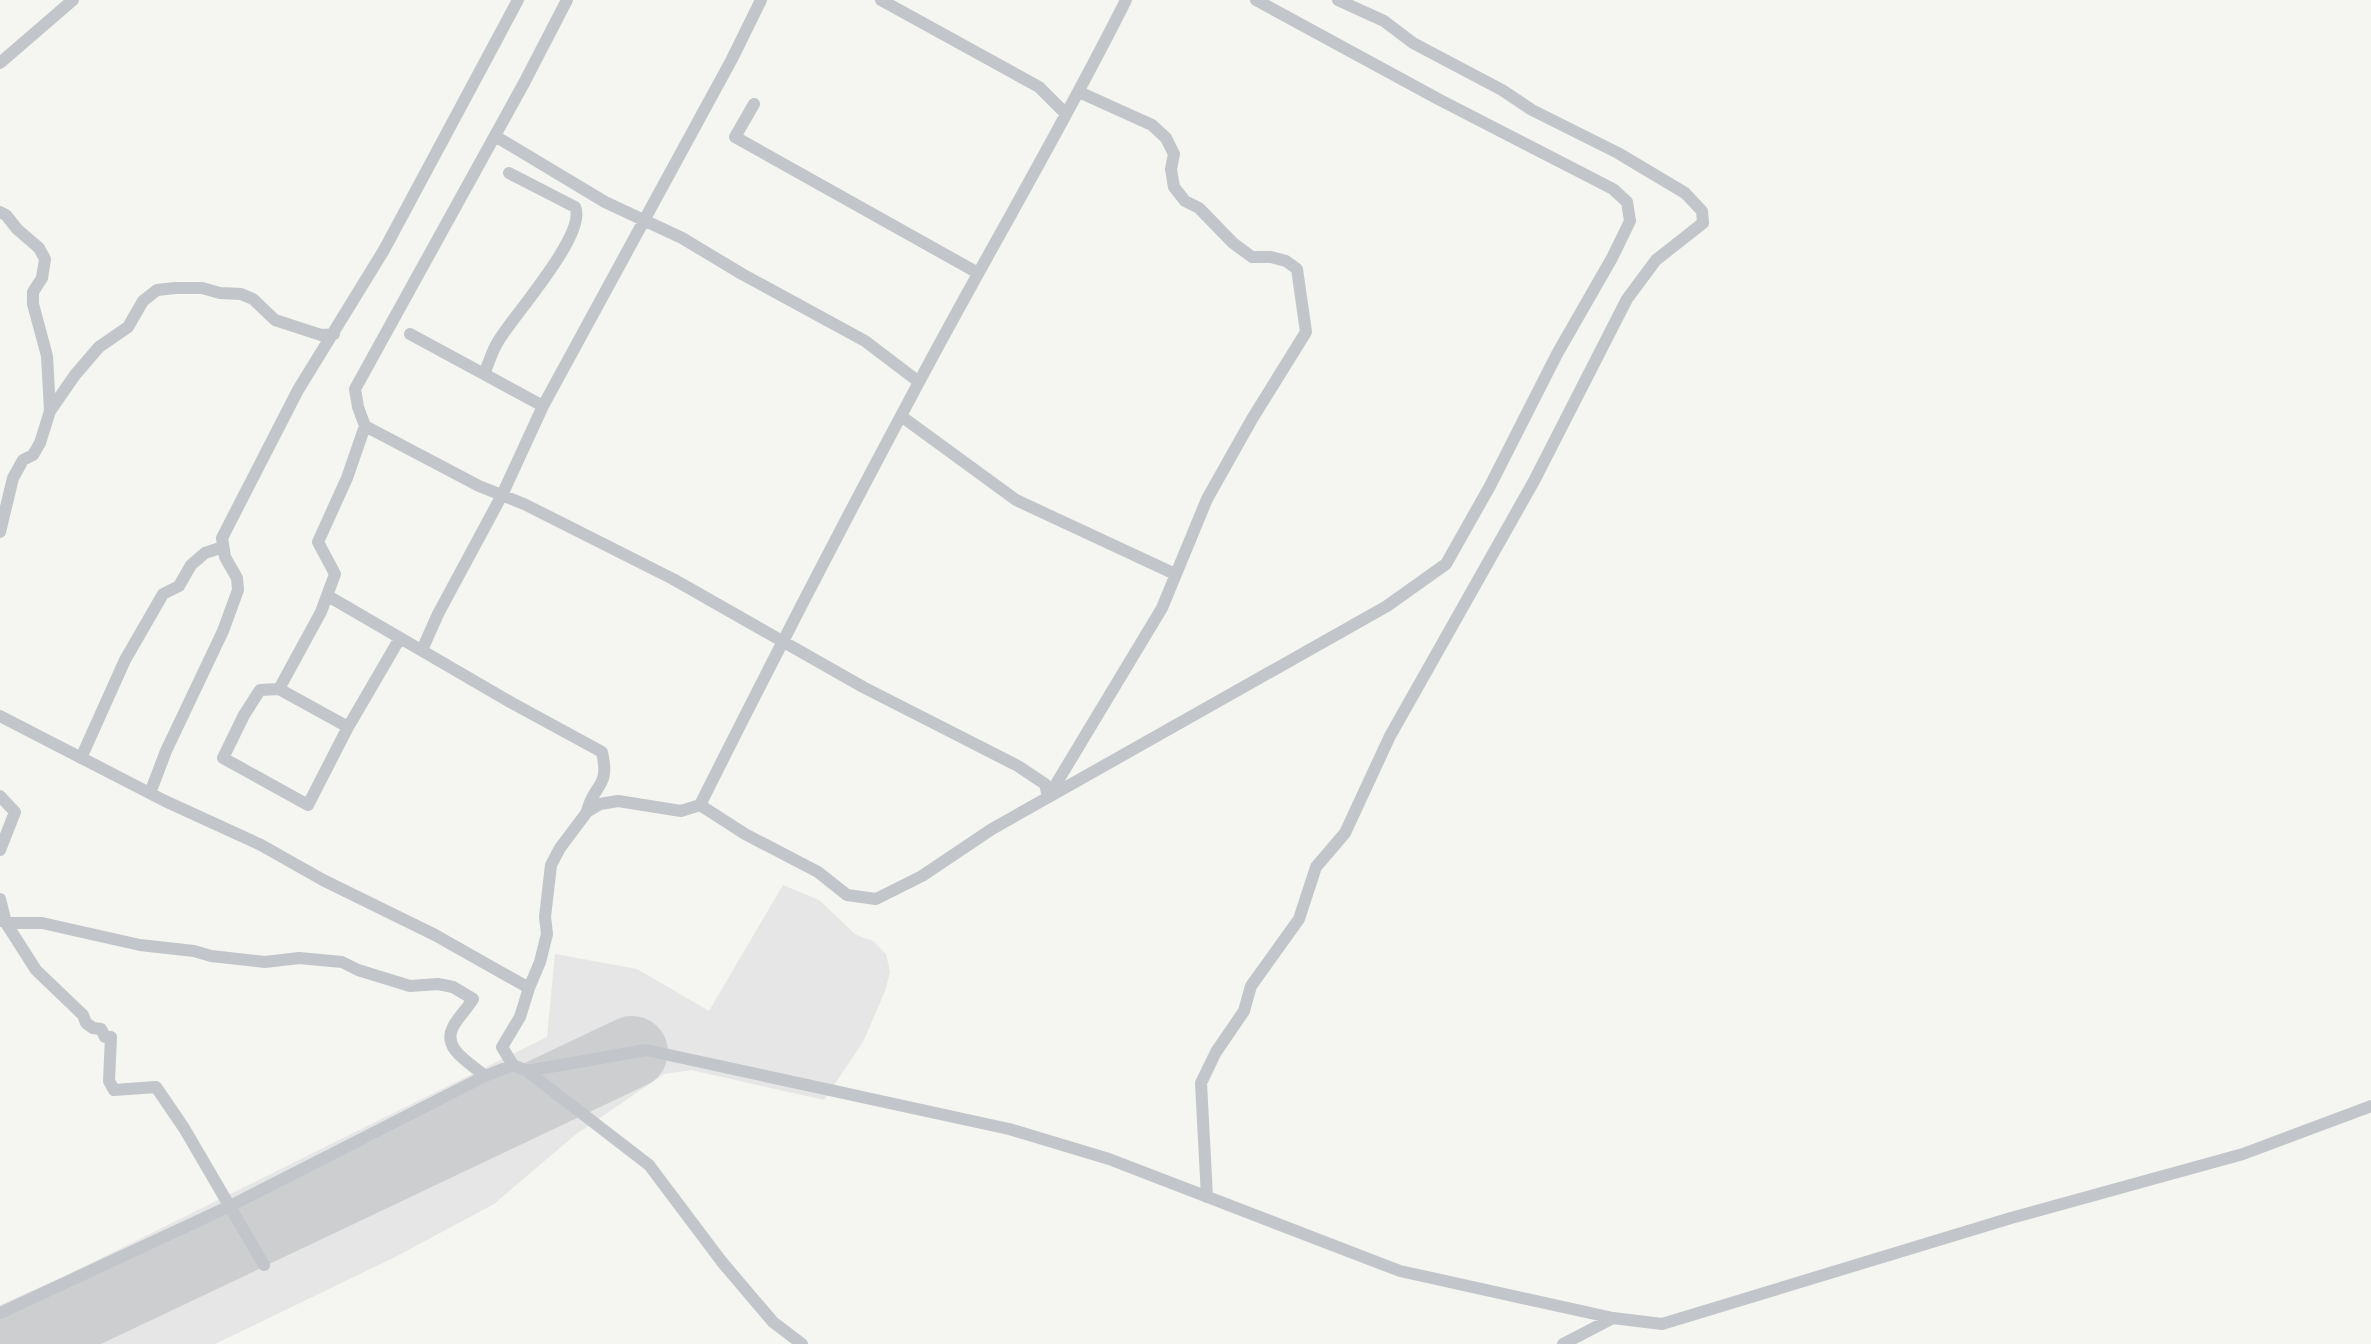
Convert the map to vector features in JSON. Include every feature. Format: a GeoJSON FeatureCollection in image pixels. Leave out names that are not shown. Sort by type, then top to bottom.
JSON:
{"type":"FeatureCollection","features":[{"type":"Feature","properties":{"kind":"street"},"geometry":{"type":"LineString","coordinates":[[0,63],[73,0]]}},
{"type":"Feature","properties":{"kind":"street"},"geometry":{"type":"LineString","coordinates":[[150,793],[166,751],[223,631],[238,590],[237,578],[225,557],[222,538],[287,411],[384,250],[518,0]]}},
{"type":"Feature","properties":{"kind":"street"},"geometry":{"type":"LineString","coordinates":[[279,689],[328,596],[335,574],[318,542],[347,478],[365,426],[358,407],[355,389],[495,136],[567,0]]}},
{"type":"Feature","properties":{"kind":"street"},"geometry":{"type":"LineString","coordinates":[[422,650],[438,614],[502,495],[543,406],[732,59],[761,0]]}},
{"type":"Feature","properties":{"kind":"street"},"geometry":{"type":"LineString","coordinates":[[881,0],[1039,87],[1066,114]]}},
{"type":"Feature","properties":{"kind":"street"},"geometry":{"type":"LineString","coordinates":[[802,1344],[773,1322],[722,1262],[648,1165],[526,1071],[513,1065],[502,1047],[520,1017],[540,962],[547,933],[545,917],[551,865],[560,848],[587,812],[600,804],[618,801],[681,811],[700,805],[782,641],[901,416],[1079,92],[1126,0]]}},
{"type":"Feature","properties":{"kind":"street"},"geometry":{"type":"LineString","coordinates":[[700,805],[746,834],[818,872],[847,895],[876,899],[922,876],[992,829],[1188,719],[1264,673],[1387,606],[1446,564],[1490,486],[1557,354],[1612,258],[1630,221],[1626,202],[1613,189],[1440,100],[1256,0]]}},
{"type":"Feature","properties":{"kind":"street"},"geometry":{"type":"LineString","coordinates":[[1207,1197],[1201,1083],[1216,1052],[1244,1011],[1251,986],[1299,919],[1316,867],[1345,833],[1390,736],[1534,481],[1628,299],[1656,260],[1703,222],[1702,211],[1685,193],[1618,153],[1532,110],[1502,90],[1413,43],[1384,21],[1338,0]]}},
{"type":"Feature","properties":{"kind":"street"},"geometry":{"type":"LineString","coordinates":[[1048,797],[1066,771],[1127,663],[1162,608],[1207,499],[1252,419],[1306,332],[1297,269],[1287,261],[1271,257],[1252,257],[1233,243],[1199,208],[1185,201],[1174,187],[1171,169],[1174,154],[1166,138],[1152,125],[1079,92]]}},
{"type":"Feature","properties":{"kind":"street"},"geometry":{"type":"LineString","coordinates":[[754,104],[735,137],[978,273]]}},
{"type":"Feature","properties":{"kind":"street"},"geometry":{"type":"LineString","coordinates":[[495,136],[605,202],[682,238],[742,274],[865,340],[919,382]]}},
{"type":"Feature","properties":{"kind":"street"},"geometry":{"type":"LineString","coordinates":[[484,374],[498,341],[558,258],[576,223],[578,213],[575,207],[509,173]]}},
{"type":"Feature","properties":{"kind":"street"},"geometry":{"type":"LineString","coordinates":[[0,212],[6,215],[17,229],[39,248],[45,259],[42,278],[33,292],[33,304],[47,356],[50,411]]}},
{"type":"Feature","properties":{"kind":"street"},"geometry":{"type":"LineString","coordinates":[[0,532],[13,478],[22,460],[33,454],[40,443],[50,411],[75,375],[99,347],[128,327],[143,301],[157,290],[202,288],[220,293],[241,294],[253,299],[275,320],[321,335],[334,334]]}},
{"type":"Feature","properties":{"kind":"street"},"geometry":{"type":"LineString","coordinates":[[410,334],[543,406]]}},
{"type":"Feature","properties":{"kind":"street"},"geometry":{"type":"LineString","coordinates":[[901,416],[1016,500],[1175,574]]}},
{"type":"Feature","properties":{"kind":"street"},"geometry":{"type":"LineString","coordinates":[[365,426],[459,477],[502,495],[673,579],[863,687],[1018,766],[1045,784],[1048,797]]}},
{"type":"Feature","properties":{"kind":"street"},"geometry":{"type":"LineString","coordinates":[[81,758],[125,660],[163,594],[179,586],[191,566],[205,554],[223,547]]}},
{"type":"Feature","properties":{"kind":"street"},"geometry":{"type":"LineString","coordinates":[[328,596],[512,703],[602,752],[605,766],[604,783],[589,804],[587,812]]}},
{"type":"Feature","properties":{"kind":"street"},"geometry":{"type":"LineString","coordinates":[[348,728],[279,689],[260,690],[244,715],[223,758],[308,806],[348,728],[400,638]]}},
{"type":"Feature","properties":{"kind":"street"},"geometry":{"type":"LineString","coordinates":[[1,720],[261,845],[323,880],[435,935],[529,988]]}},
{"type":"Feature","properties":{"kind":"street"},"geometry":{"type":"LineString","coordinates":[[0,796],[15,812],[0,850]]}},
{"type":"Feature","properties":{"kind":"street"},"geometry":{"type":"LineString","coordinates":[[0,899],[3,921],[36,970],[83,1015],[86,1023],[93,1028],[101,1029],[105,1037],[111,1037],[109,1081],[114,1090],[156,1087],[184,1128],[264,1265]]}},
{"type":"Feature","properties":{"kind":"street"},"geometry":{"type":"LineString","coordinates":[[3,921],[42,923],[140,945],[194,951],[211,956],[266,962],[298,958],[342,962],[358,970],[410,986],[438,984],[453,987],[473,999],[451,1029],[452,1046],[464,1060],[474,1065],[485,1076]]}},
{"type":"Feature","properties":{"kind":"street"},"geometry":{"type":"LineString","coordinates":[[526,1071],[646,1050],[1009,1129],[1109,1159],[1400,1271],[1613,1318],[1662,1324],[2011,1218],[2243,1154],[2371,1106]]}},
{"type":"Feature","properties":{"kind":"street"},"geometry":{"type":"LineString","coordinates":[[0,1313],[231,1206],[485,1076],[513,1065]]}},
{"type":"Feature","properties":{"kind":"street"},"geometry":{"type":"LineString","coordinates":[[1563,1344],[1613,1318]]}},
{"type":"Feature","properties":{"kind":"shaded area"},"geometry":{"type":"Polygon","coordinates":[[[783,885],[819,900],[856,935],[873,941],[886,954],[890,972],[885,991],[863,1042],[824,1100],[691,1070],[664,1074],[575,1135],[494,1204],[397,1256],[215,1344],[0,1344],[0,1305],[65,1276],[547,1037],[555,954],[637,969],[709,1011],[783,885]]]}},
{"type":"Feature","properties":{"kind":"runway"},"geometry":{"type":"LineString","coordinates":[[17,1344],[632,1052]]}}]}
